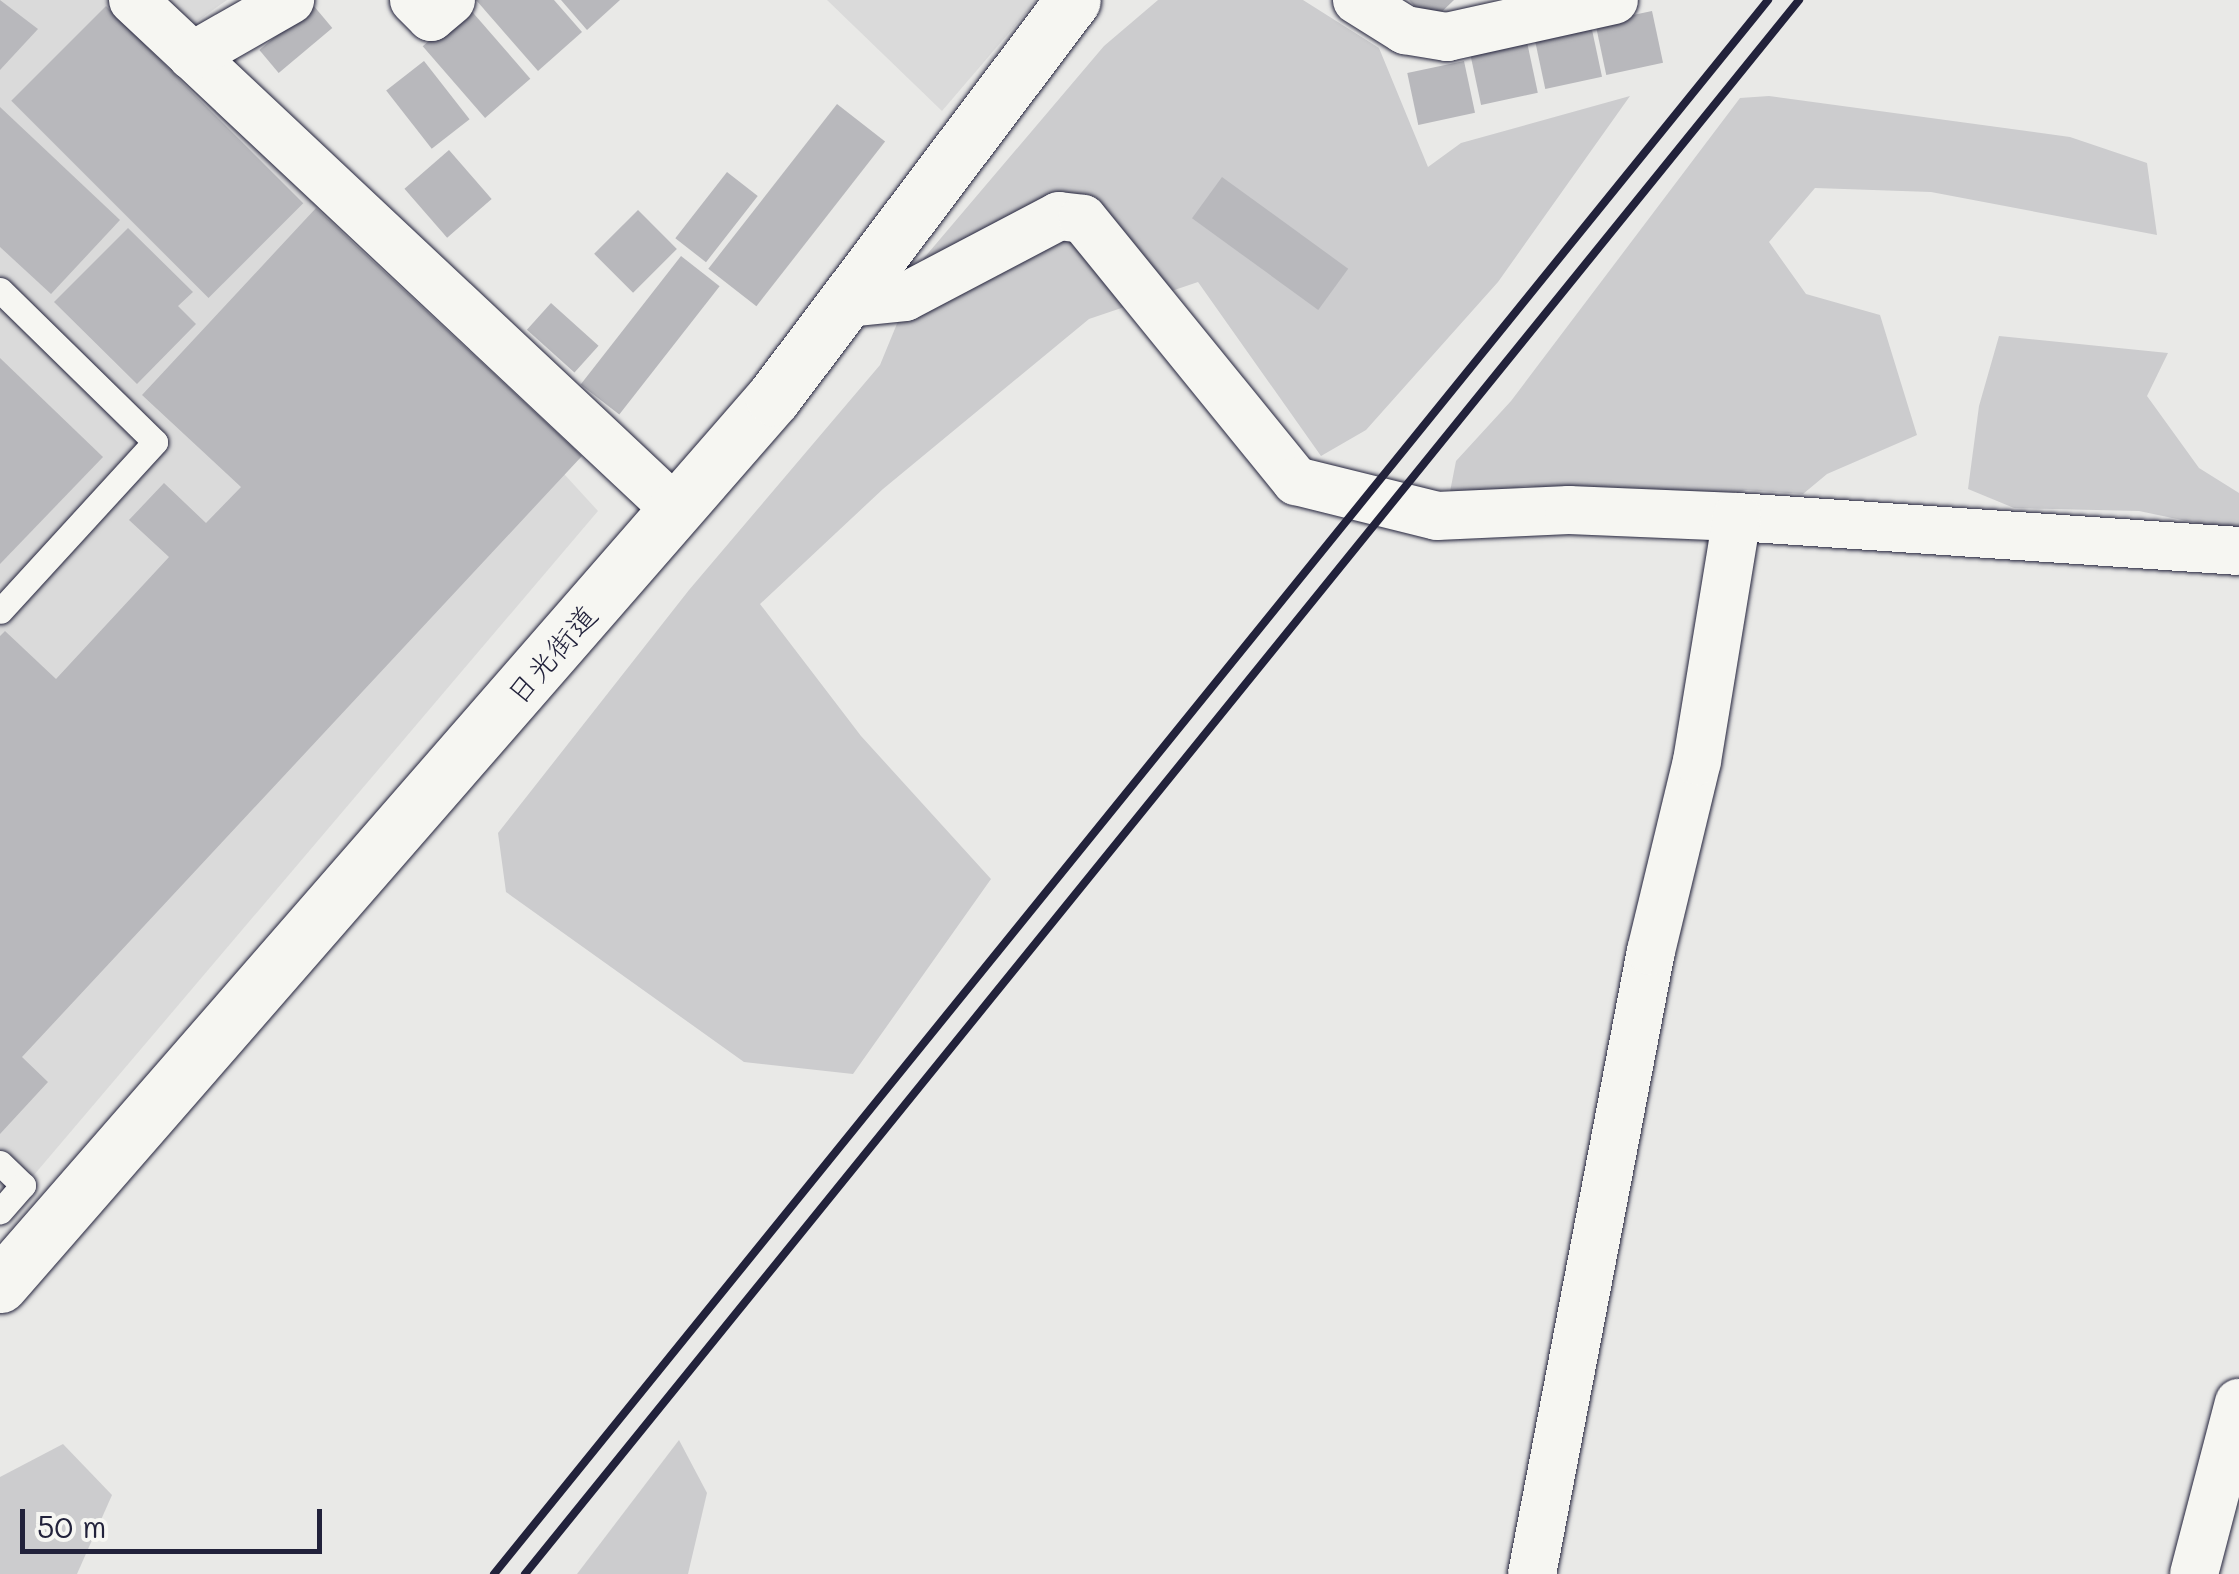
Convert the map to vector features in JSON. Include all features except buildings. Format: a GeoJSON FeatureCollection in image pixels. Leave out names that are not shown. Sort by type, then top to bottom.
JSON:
{"type":"FeatureCollection","features":[{"type":"Feature","properties":{"kind":"main road","name":"日光街道"},"geometry":{"type":"LineString","coordinates":[[0,1285],[676,510],[846,303],[1073,0]]}},
{"type":"Feature","properties":{"kind":"street"},"geometry":{"type":"LineString","coordinates":[[132,0],[676,510]]}},
{"type":"Feature","properties":{"kind":"street"},"geometry":{"type":"LineString","coordinates":[[192,56],[290,0]]}},
{"type":"Feature","properties":{"kind":"street"},"geometry":{"type":"LineString","coordinates":[[414,0],[431,18],[451,0]]}},
{"type":"Feature","properties":{"kind":"street"},"geometry":{"type":"LineString","coordinates":[[1356,0],[1405,30],[1447,37],[1614,0]]}},
{"type":"Feature","properties":{"kind":"street"},"geometry":{"type":"LineString","coordinates":[[846,303],[906,297],[1060,216],[1084,219],[1296,481],[1437,516],[1569,510],[1737,517],[2239,551]]}},
{"type":"Feature","properties":{"kind":"street"},"geometry":{"type":"LineString","coordinates":[[1532,1574],[1651,951],[1697,761],[1737,517]]}},
{"type":"Feature","properties":{"kind":"street"},"geometry":{"type":"LineString","coordinates":[[2194,1574],[2239,1403]]}},
{"type":"Feature","properties":{"kind":"lane"},"geometry":{"type":"LineString","coordinates":[[0,290],[155,442],[0,611]]}},
{"type":"Feature","properties":{"kind":"lane"},"geometry":{"type":"LineString","coordinates":[[0,1163],[24,1185],[0,1211]]}},
{"type":"Feature","properties":{"kind":"shaded area"},"geometry":{"type":"Polygon","coordinates":[[[0,0],[113,0],[232,111],[598,511],[0,1215],[0,0]]]}},
{"type":"Feature","properties":{"kind":"shaded area"},"geometry":{"type":"Polygon","coordinates":[[[160,0],[227,0],[189,27],[160,0]]]}},
{"type":"Feature","properties":{"kind":"shaded area"},"geometry":{"type":"Polygon","coordinates":[[[827,0],[1037,0],[942,111],[827,0]]]}},
{"type":"Feature","properties":{"kind":"shaded area"},"geometry":{"type":"Polygon","coordinates":[[[1158,0],[1303,0],[1379,48],[1428,167],[1461,143],[1630,96],[1498,282],[1366,430],[1321,456],[1198,282],[1089,319],[883,489],[760,604],[861,736],[991,879],[853,1074],[744,1062],[506,892],[498,833],[689,590],[880,365],[924,258],[1104,46],[1158,0]]]}},
{"type":"Feature","properties":{"kind":"shaded area"},"geometry":{"type":"Polygon","coordinates":[[[1769,96],[2070,137],[2147,163],[2157,235],[1931,192],[1815,188],[1769,242],[1806,294],[1880,315],[1917,435],[1827,474],[1803,494],[1746,490],[1702,501],[1525,486],[1448,502],[1456,461],[1511,401],[1740,98],[1769,96]]]}},
{"type":"Feature","properties":{"kind":"shaded area"},"geometry":{"type":"Polygon","coordinates":[[[1999,336],[2168,353],[2147,396],[2199,468],[2239,493],[2239,532],[2139,511],[2014,508],[1968,489],[1979,406],[1999,336]]]}},
{"type":"Feature","properties":{"kind":"shaded area"},"geometry":{"type":"Polygon","coordinates":[[[679,1440],[707,1493],[688,1574],[577,1574],[679,1440]]]}},
{"type":"Feature","properties":{"kind":"shaded area"},"geometry":{"type":"Polygon","coordinates":[[[63,1444],[112,1495],[77,1574],[0,1574],[0,1477],[63,1444]]]}},
{"type":"Feature","properties":{"kind":"railway"},"geometry":{"type":"LineString","coordinates":[[494,1574],[1768,0]]}},
{"type":"Feature","properties":{"kind":"railway"},"geometry":{"type":"LineString","coordinates":[[525,1574],[1799,0]]}}]}
